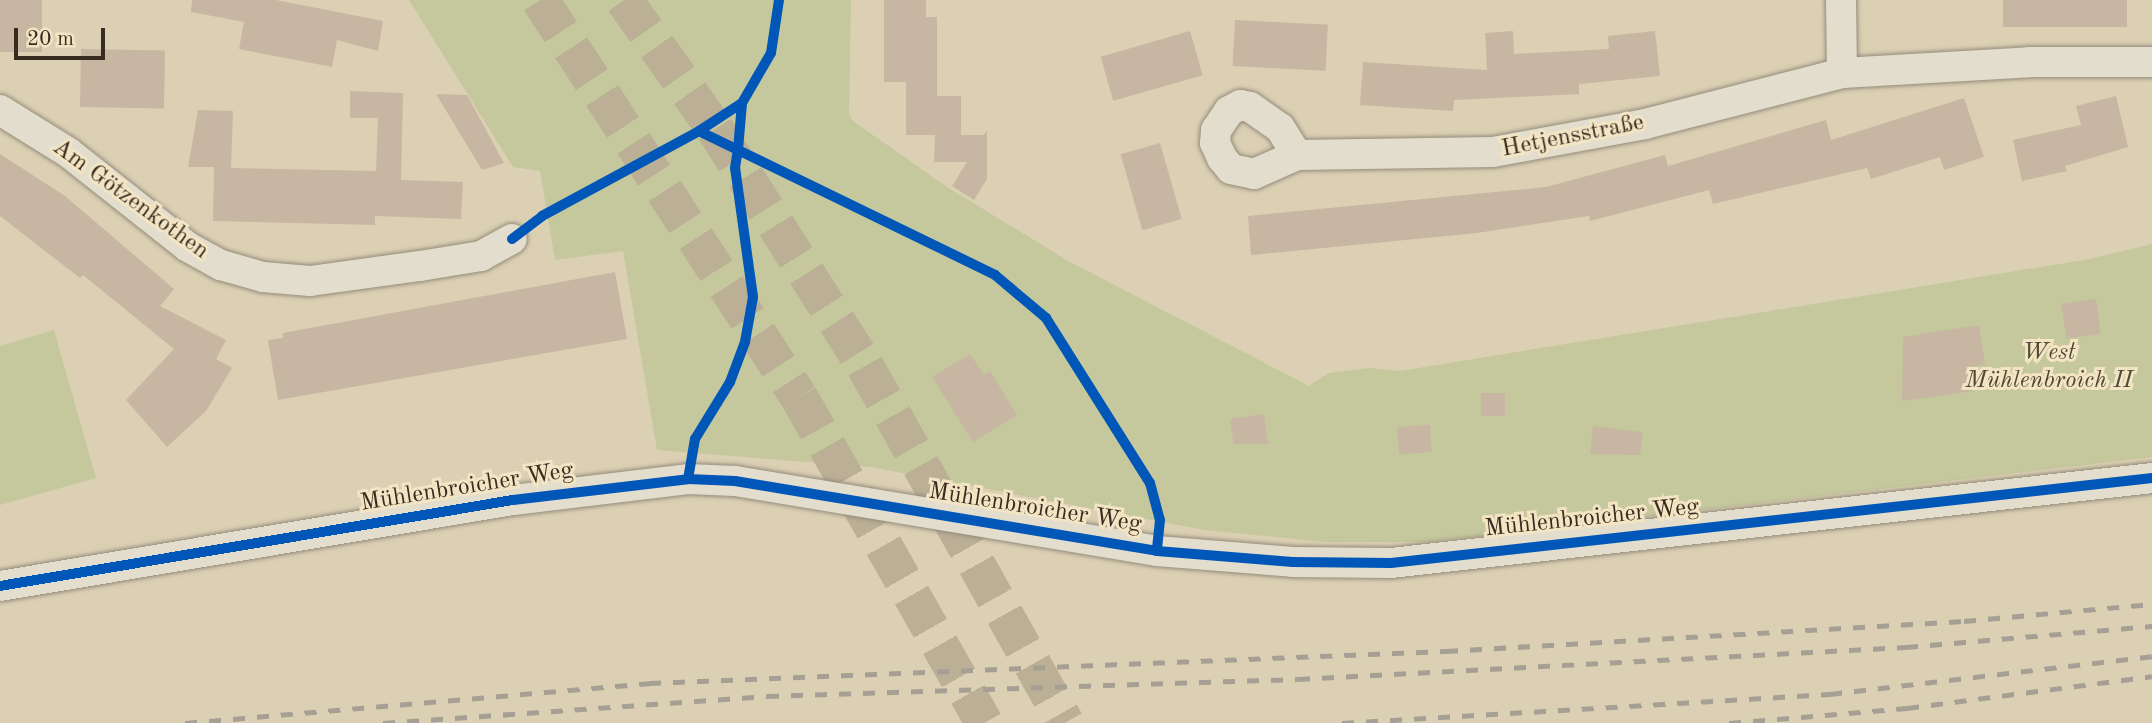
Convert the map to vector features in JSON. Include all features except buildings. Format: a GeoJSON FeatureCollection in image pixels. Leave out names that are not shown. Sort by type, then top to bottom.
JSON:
{"type":"FeatureCollection","features":[{"type":"Feature","properties":{"kind":"street"},"geometry":{"type":"LineString","coordinates":[[1841,0],[1842,72]]}},
{"type":"Feature","properties":{"kind":"street","name":"Hetjensstraße"},"geometry":{"type":"LineString","coordinates":[[1297,155],[1493,152],[1645,124],[1842,72],[2030,62],[2152,62]]}},
{"type":"Feature","properties":{"kind":"street","name":"Am Götzenkothen"},"geometry":{"type":"LineString","coordinates":[[0,110],[69,153],[188,247],[221,265],[264,277],[310,281],[420,266],[481,256],[512,239]]}},
{"type":"Feature","properties":{"kind":"street","name":"Mühlenbroicher Weg"},"geometry":{"type":"LineString","coordinates":[[0,586],[525,498],[688,479],[736,481],[1157,551],[1293,562],[1391,563],[2152,478]]}},
{"type":"Feature","properties":{"kind":"green space","name":"West Mühlenbroich II"},"geometry":{"type":"Polygon","coordinates":[[[409,0],[851,0],[849,115],[853,121],[947,187],[1070,262],[1309,386],[1329,373],[1370,368],[1400,371],[2090,259],[2152,244],[2152,457],[1426,542],[1325,542],[1205,530],[870,467],[657,450],[623,251],[555,260],[540,171],[513,167],[409,0]]]}},
{"type":"Feature","properties":{"kind":"green space"},"geometry":{"type":"Polygon","coordinates":[[[54,330],[96,478],[0,505],[0,346],[54,330]]]}},
{"type":"Feature","properties":{"kind":"tunnel"},"geometry":{"type":"LineString","coordinates":[[540,0],[799,397],[984,723]]}},
{"type":"Feature","properties":{"kind":"tunnel"},"geometry":{"type":"LineString","coordinates":[[624,0],[715,129],[865,366],[1065,723]]}},
{"type":"Feature","properties":{"kind":"railway"},"geometry":{"type":"LineString","coordinates":[[185,723],[649,683],[1446,651],[1964,621],[2152,604]]}},
{"type":"Feature","properties":{"kind":"railway"},"geometry":{"type":"LineString","coordinates":[[383,723],[767,696],[1298,679],[1906,647],[2152,626]]}},
{"type":"Feature","properties":{"kind":"railway"},"geometry":{"type":"LineString","coordinates":[[1342,723],[1830,694],[2152,656]]}},
{"type":"Feature","properties":{"kind":"railway"},"geometry":{"type":"LineString","coordinates":[[1729,723],[1907,708],[2152,676]]}},
{"type":"Feature","properties":{"kind":"cycle path"},"geometry":{"type":"LineString","coordinates":[[512,239],[542,216],[699,131],[742,103],[771,53],[779,0]]}},
{"type":"Feature","properties":{"kind":"cycle path"},"geometry":{"type":"LineString","coordinates":[[742,103],[738,150],[995,275],[1046,318],[1150,483],[1160,520],[1157,551]]}},
{"type":"Feature","properties":{"kind":"cycle path"},"geometry":{"type":"LineString","coordinates":[[688,479],[695,439],[730,382],[745,342],[753,297],[735,168],[738,150],[699,131]]}},
{"type":"Feature","properties":{"kind":"cycle path"},"geometry":{"type":"LineString","coordinates":[[0,586],[513,500],[688,479],[735,481],[1157,551],[1293,562],[1391,563],[2152,478]]}}]}
